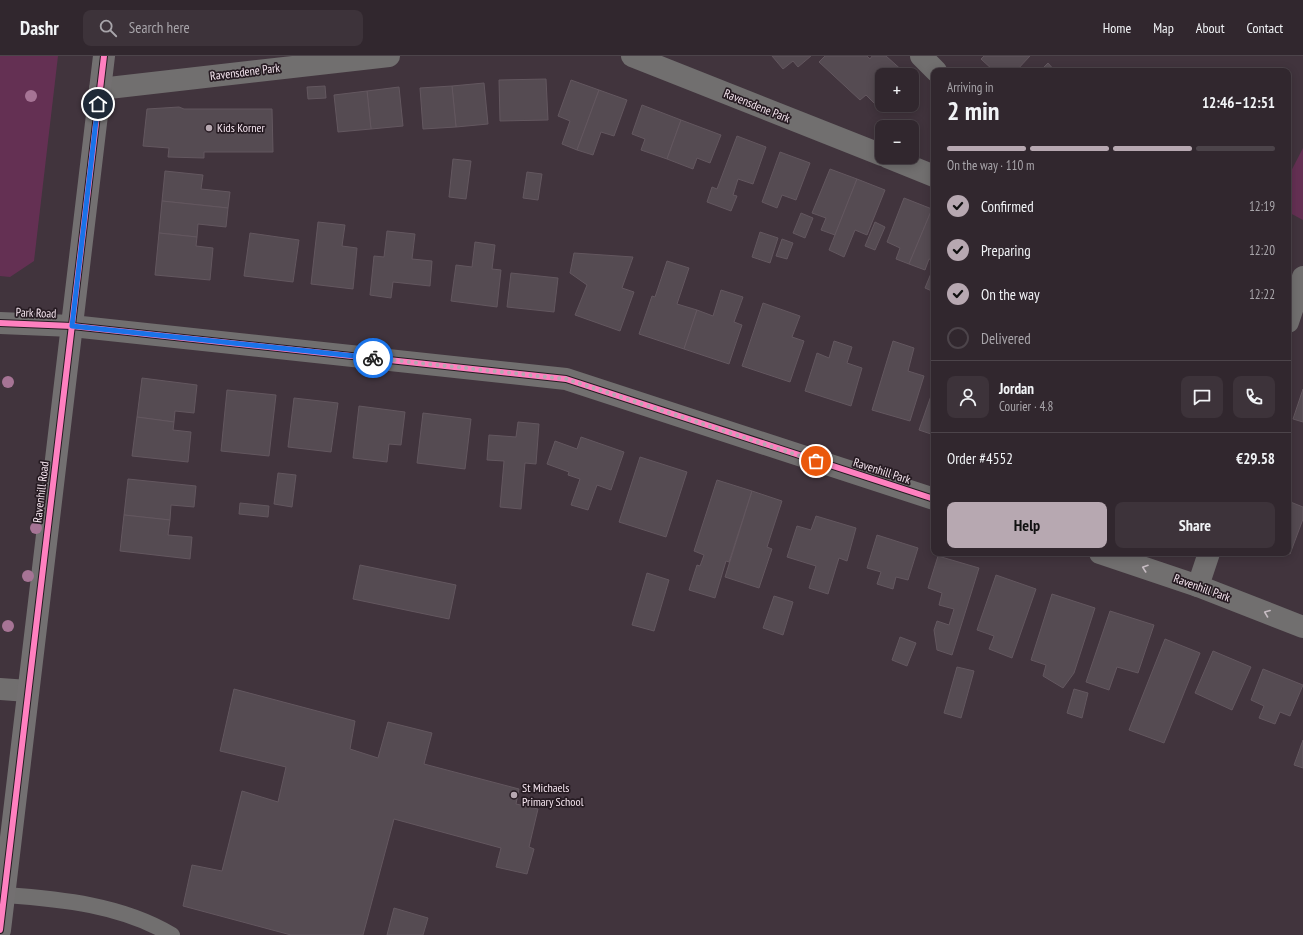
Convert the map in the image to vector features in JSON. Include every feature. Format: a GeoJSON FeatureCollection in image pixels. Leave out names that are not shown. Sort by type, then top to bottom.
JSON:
{"type":"FeatureCollection","features":[{"type":"Feature","properties":{"kind":"main road","name":"Ravenhill Road"},"geometry":{"type":"LineString","coordinates":[[0,930],[5,895],[7,819],[28,691],[104,56]]}},
{"type":"Feature","properties":{"kind":"street","name":"Ravensdene Park"},"geometry":{"type":"LineString","coordinates":[[100,89],[389,56]]}},
{"type":"Feature","properties":{"kind":"street","name":"Ravensdene Park"},"geometry":{"type":"LineString","coordinates":[[632,56],[875,152]]}},
{"type":"Feature","properties":{"kind":"street"},"geometry":{"type":"LineString","coordinates":[[920,56],[933,68]]}},
{"type":"Feature","properties":{"kind":"street"},"geometry":{"type":"LineString","coordinates":[[904,164],[931,175]]}},
{"type":"Feature","properties":{"kind":"street"},"geometry":{"type":"LineString","coordinates":[[1291,310],[1303,277]]}},
{"type":"Feature","properties":{"kind":"street","name":"Park Road"},"geometry":{"type":"LineString","coordinates":[[0,323],[72,326]]}},
{"type":"Feature","properties":{"kind":"street","name":"Ravenhill Park"},"geometry":{"type":"LineString","coordinates":[[72,326],[566,379],[931,498]]}},
{"type":"Feature","properties":{"kind":"street","name":"Ravenhill Park"},"geometry":{"type":"LineString","coordinates":[[1109,556],[1198,586],[1303,627]]}},
{"type":"Feature","properties":{"kind":"street"},"geometry":{"type":"LineString","coordinates":[[1198,586],[1209,556]]}},
{"type":"Feature","properties":{"kind":"street"},"geometry":{"type":"LineString","coordinates":[[0,690],[28,691]]}},
{"type":"Feature","properties":{"kind":"lane"},"geometry":{"type":"LineString","coordinates":[[5,895],[57,899],[103,908],[126,915],[172,935]]}},
{"type":"Feature","properties":{"kind":"shaded area"},"geometry":{"type":"Polygon","coordinates":[[[0,56],[58,56],[34,261],[10,277],[0,276],[0,56]]]}},
{"type":"Feature","properties":{"kind":"shaded area"},"geometry":{"type":"Polygon","coordinates":[[[1303,148],[1303,220],[1291,214],[1291,171],[1303,148]]]}},
{"type":"Feature","properties":{"kind":"building"},"geometry":{"type":"Polygon","coordinates":[[[772,56],[811,56],[798,67],[793,61],[783,69],[772,56]]]}},
{"type":"Feature","properties":{"kind":"building"},"geometry":{"type":"Polygon","coordinates":[[[825,56],[867,56],[870,59],[872,56],[886,56],[899,68],[875,68],[875,104],[866,95],[860,100],[819,62],[825,56]]]}},
{"type":"Feature","properties":{"kind":"building"},"geometry":{"type":"Polygon","coordinates":[[[984,56],[1030,56],[1019,68],[991,68],[981,59],[984,56]]]}},
{"type":"Feature","properties":{"kind":"building"},"geometry":{"type":"Polygon","coordinates":[[[1048,63],[1052,68],[1043,68],[1048,63]]]}},
{"type":"Feature","properties":{"kind":"building"},"geometry":{"type":"Polygon","coordinates":[[[546,79],[548,120],[500,121],[499,80],[546,79]]]}},
{"type":"Feature","properties":{"kind":"building"},"geometry":{"type":"Polygon","coordinates":[[[571,80],[599,90],[577,150],[562,144],[570,121],[558,116],[571,80]]]}},
{"type":"Feature","properties":{"kind":"building"},"geometry":{"type":"Polygon","coordinates":[[[484,83],[488,124],[456,127],[452,86],[484,83]]]}},
{"type":"Feature","properties":{"kind":"building"},"geometry":{"type":"Polygon","coordinates":[[[325,86],[326,98],[308,99],[307,87],[325,86]]]}},
{"type":"Feature","properties":{"kind":"building"},"geometry":{"type":"Polygon","coordinates":[[[452,86],[456,127],[423,129],[420,88],[452,86]]]}},
{"type":"Feature","properties":{"kind":"building"},"geometry":{"type":"Polygon","coordinates":[[[399,87],[403,126],[371,129],[367,91],[399,87]]]}},
{"type":"Feature","properties":{"kind":"building"},"geometry":{"type":"Polygon","coordinates":[[[599,90],[627,100],[614,136],[601,132],[593,155],[577,150],[599,90]]]}},
{"type":"Feature","properties":{"kind":"building"},"geometry":{"type":"Polygon","coordinates":[[[367,91],[371,129],[338,132],[334,95],[367,91]]]}},
{"type":"Feature","properties":{"kind":"building"},"geometry":{"type":"Polygon","coordinates":[[[642,105],[681,120],[667,159],[641,150],[645,139],[632,134],[642,105]]]}},
{"type":"Feature","properties":{"kind":"building","name":"Kids Korner"},"geometry":{"type":"Polygon","coordinates":[[[179,107],[184,109],[272,109],[273,152],[204,152],[204,158],[168,157],[169,148],[143,146],[147,109],[179,107]]]}},
{"type":"Feature","properties":{"kind":"building"},"geometry":{"type":"Polygon","coordinates":[[[681,120],[721,135],[710,163],[697,158],[693,169],[667,159],[681,120]]]}},
{"type":"Feature","properties":{"kind":"building"},"geometry":{"type":"Polygon","coordinates":[[[737,136],[766,147],[753,184],[738,179],[733,195],[737,196],[731,211],[707,202],[712,187],[717,189],[737,136]]]}},
{"type":"Feature","properties":{"kind":"building"},"geometry":{"type":"Polygon","coordinates":[[[780,152],[810,163],[796,200],[782,195],[777,208],[762,202],[780,152]]]}},
{"type":"Feature","properties":{"kind":"building"},"geometry":{"type":"Polygon","coordinates":[[[453,159],[471,161],[466,199],[449,197],[453,159]]]}},
{"type":"Feature","properties":{"kind":"building"},"geometry":{"type":"Polygon","coordinates":[[[830,169],[857,179],[835,235],[821,230],[826,218],[812,213],[830,169]]]}},
{"type":"Feature","properties":{"kind":"building"},"geometry":{"type":"Polygon","coordinates":[[[165,171],[203,175],[201,189],[230,192],[228,208],[162,201],[165,171]]]}},
{"type":"Feature","properties":{"kind":"building"},"geometry":{"type":"Polygon","coordinates":[[[527,172],[542,174],[538,200],[523,198],[527,172]]]}},
{"type":"Feature","properties":{"kind":"building"},"geometry":{"type":"Polygon","coordinates":[[[857,179],[885,190],[867,235],[855,230],[844,257],[829,250],[857,179]]]}},
{"type":"Feature","properties":{"kind":"building"},"geometry":{"type":"Polygon","coordinates":[[[904,198],[931,209],[909,264],[896,259],[900,248],[887,242],[904,198]]]}},
{"type":"Feature","properties":{"kind":"building"},"geometry":{"type":"Polygon","coordinates":[[[162,201],[228,208],[226,227],[198,224],[197,237],[159,233],[162,201]]]}},
{"type":"Feature","properties":{"kind":"building"},"geometry":{"type":"Polygon","coordinates":[[[931,211],[931,260],[929,259],[925,270],[909,264],[931,211]]]}},
{"type":"Feature","properties":{"kind":"building"},"geometry":{"type":"Polygon","coordinates":[[[801,213],[813,218],[805,238],[793,233],[801,213]]]}},
{"type":"Feature","properties":{"kind":"building"},"geometry":{"type":"Polygon","coordinates":[[[318,222],[345,225],[342,246],[357,248],[353,289],[311,284],[318,222]]]}},
{"type":"Feature","properties":{"kind":"building"},"geometry":{"type":"Polygon","coordinates":[[[875,222],[885,227],[875,250],[865,246],[875,222]]]}},
{"type":"Feature","properties":{"kind":"building"},"geometry":{"type":"Polygon","coordinates":[[[387,231],[415,234],[412,259],[432,261],[430,286],[393,282],[391,298],[370,295],[374,256],[384,257],[387,231]]]}},
{"type":"Feature","properties":{"kind":"building"},"geometry":{"type":"Polygon","coordinates":[[[760,232],[778,238],[770,263],[752,257],[760,232]]]}},
{"type":"Feature","properties":{"kind":"building"},"geometry":{"type":"Polygon","coordinates":[[[159,233],[197,237],[196,246],[213,248],[210,280],[155,275],[159,233]]]}},
{"type":"Feature","properties":{"kind":"building"},"geometry":{"type":"Polygon","coordinates":[[[250,233],[299,240],[293,282],[244,276],[250,233]]]}},
{"type":"Feature","properties":{"kind":"building"},"geometry":{"type":"Polygon","coordinates":[[[782,239],[793,243],[787,259],[776,256],[782,239]]]}},
{"type":"Feature","properties":{"kind":"building"},"geometry":{"type":"Polygon","coordinates":[[[475,242],[495,245],[492,269],[501,270],[497,307],[451,301],[456,265],[472,267],[475,242]]]}},
{"type":"Feature","properties":{"kind":"building"},"geometry":{"type":"Polygon","coordinates":[[[574,253],[633,257],[622,288],[634,292],[620,331],[575,315],[587,285],[570,273],[574,253]]]}},
{"type":"Feature","properties":{"kind":"building"},"geometry":{"type":"Polygon","coordinates":[[[667,261],[689,268],[677,304],[697,310],[684,349],[639,334],[652,296],[655,297],[667,261]]]}},
{"type":"Feature","properties":{"kind":"building"},"geometry":{"type":"Polygon","coordinates":[[[511,273],[558,278],[554,312],[507,307],[511,273]]]}},
{"type":"Feature","properties":{"kind":"building"},"geometry":{"type":"Polygon","coordinates":[[[931,273],[931,291],[925,288],[931,273]]]}},
{"type":"Feature","properties":{"kind":"building"},"geometry":{"type":"Polygon","coordinates":[[[721,290],[743,297],[734,322],[742,325],[729,364],[684,349],[697,310],[713,316],[721,290]]]}},
{"type":"Feature","properties":{"kind":"building"},"geometry":{"type":"Polygon","coordinates":[[[763,303],[800,316],[792,337],[804,341],[790,382],[742,366],[763,303]]]}},
{"type":"Feature","properties":{"kind":"building"},"geometry":{"type":"Polygon","coordinates":[[[834,341],[852,347],[847,363],[862,368],[851,406],[805,391],[817,353],[829,358],[834,341]]]}},
{"type":"Feature","properties":{"kind":"building"},"geometry":{"type":"Polygon","coordinates":[[[893,341],[914,348],[908,371],[924,376],[910,421],[872,410],[893,341]]]}},
{"type":"Feature","properties":{"kind":"building"},"geometry":{"type":"Polygon","coordinates":[[[142,378],[197,385],[194,413],[175,411],[174,422],[137,417],[142,378]]]}},
{"type":"Feature","properties":{"kind":"building"},"geometry":{"type":"Polygon","coordinates":[[[1303,389],[1303,422],[1293,419],[1303,389]]]}},
{"type":"Feature","properties":{"kind":"building"},"geometry":{"type":"Polygon","coordinates":[[[227,390],[276,395],[269,456],[221,451],[227,390]]]}},
{"type":"Feature","properties":{"kind":"building"},"geometry":{"type":"Polygon","coordinates":[[[931,396],[931,434],[919,430],[931,396]]]}},
{"type":"Feature","properties":{"kind":"building"},"geometry":{"type":"Polygon","coordinates":[[[294,398],[338,403],[331,452],[288,447],[294,398]]]}},
{"type":"Feature","properties":{"kind":"building"},"geometry":{"type":"Polygon","coordinates":[[[359,406],[405,412],[401,445],[389,444],[387,462],[353,458],[359,406]]]}},
{"type":"Feature","properties":{"kind":"building"},"geometry":{"type":"Polygon","coordinates":[[[423,413],[471,419],[465,469],[417,463],[423,413]]]}},
{"type":"Feature","properties":{"kind":"building"},"geometry":{"type":"Polygon","coordinates":[[[137,417],[174,422],[173,430],[191,432],[188,462],[132,456],[137,417]]]}},
{"type":"Feature","properties":{"kind":"building"},"geometry":{"type":"Polygon","coordinates":[[[518,422],[539,424],[536,464],[525,463],[521,509],[500,507],[504,461],[487,460],[489,435],[516,437],[518,422]]]}},
{"type":"Feature","properties":{"kind":"building"},"geometry":{"type":"Polygon","coordinates":[[[581,437],[624,452],[611,490],[597,485],[588,510],[571,505],[580,479],[568,475],[569,472],[547,464],[555,441],[577,449],[581,437]]]}},
{"type":"Feature","properties":{"kind":"building"},"geometry":{"type":"Polygon","coordinates":[[[640,457],[687,472],[666,537],[619,522],[640,457]]]}},
{"type":"Feature","properties":{"kind":"building"},"geometry":{"type":"Polygon","coordinates":[[[278,473],[296,475],[292,507],[274,504],[278,473]]]}},
{"type":"Feature","properties":{"kind":"building"},"geometry":{"type":"Polygon","coordinates":[[[128,479],[196,486],[194,507],[171,505],[170,520],[124,515],[128,479]]]}},
{"type":"Feature","properties":{"kind":"building"},"geometry":{"type":"Polygon","coordinates":[[[717,480],[752,491],[729,562],[726,561],[715,598],[689,590],[697,565],[700,566],[704,555],[694,551],[717,480]]]}},
{"type":"Feature","properties":{"kind":"building"},"geometry":{"type":"Polygon","coordinates":[[[752,491],[782,501],[767,547],[772,549],[759,588],[725,577],[752,491]]]}},
{"type":"Feature","properties":{"kind":"building"},"geometry":{"type":"Polygon","coordinates":[[[1291,502],[1303,507],[1303,519],[1291,551],[1291,502]]]}},
{"type":"Feature","properties":{"kind":"building"},"geometry":{"type":"Polygon","coordinates":[[[240,503],[269,506],[268,517],[239,514],[240,503]]]}},
{"type":"Feature","properties":{"kind":"building"},"geometry":{"type":"Polygon","coordinates":[[[124,515],[170,520],[168,535],[192,537],[190,559],[120,551],[124,515]]]}},
{"type":"Feature","properties":{"kind":"building"},"geometry":{"type":"Polygon","coordinates":[[[816,516],[856,528],[847,561],[839,558],[828,594],[809,588],[816,566],[787,557],[797,526],[811,530],[816,516]]]}},
{"type":"Feature","properties":{"kind":"building"},"geometry":{"type":"Polygon","coordinates":[[[877,535],[918,548],[908,580],[896,577],[893,589],[877,584],[881,572],[867,568],[877,535]]]}},
{"type":"Feature","properties":{"kind":"building"},"geometry":{"type":"Polygon","coordinates":[[[938,556],[979,568],[952,655],[937,650],[934,630],[937,621],[949,625],[954,609],[939,605],[942,593],[928,588],[938,556]]]}},
{"type":"Feature","properties":{"kind":"building"},"geometry":{"type":"Polygon","coordinates":[[[360,565],[456,585],[449,619],[353,599],[360,565]]]}},
{"type":"Feature","properties":{"kind":"building"},"geometry":{"type":"Polygon","coordinates":[[[647,573],[669,580],[654,631],[632,625],[647,573]]]}},
{"type":"Feature","properties":{"kind":"building"},"geometry":{"type":"Polygon","coordinates":[[[996,575],[1036,589],[1012,658],[989,649],[994,636],[977,630],[996,575]]]}},
{"type":"Feature","properties":{"kind":"building"},"geometry":{"type":"Polygon","coordinates":[[[1052,594],[1095,608],[1074,673],[1063,688],[1043,676],[1046,665],[1031,660],[1052,594]]]}},
{"type":"Feature","properties":{"kind":"building"},"geometry":{"type":"Polygon","coordinates":[[[774,596],[793,602],[783,635],[763,628],[774,596]]]}},
{"type":"Feature","properties":{"kind":"building"},"geometry":{"type":"Polygon","coordinates":[[[1110,611],[1154,625],[1138,673],[1117,667],[1109,690],[1086,682],[1110,611]]]}},
{"type":"Feature","properties":{"kind":"building"},"geometry":{"type":"Polygon","coordinates":[[[900,637],[916,643],[907,666],[892,660],[900,637]]]}},
{"type":"Feature","properties":{"kind":"building"},"geometry":{"type":"Polygon","coordinates":[[[1165,639],[1200,653],[1164,743],[1129,730],[1165,639]]]}},
{"type":"Feature","properties":{"kind":"building"},"geometry":{"type":"Polygon","coordinates":[[[1213,651],[1251,667],[1232,710],[1195,693],[1213,651]]]}},
{"type":"Feature","properties":{"kind":"building"},"geometry":{"type":"Polygon","coordinates":[[[957,667],[974,671],[961,718],[944,713],[957,667]]]}},
{"type":"Feature","properties":{"kind":"building"},"geometry":{"type":"Polygon","coordinates":[[[1263,669],[1303,685],[1290,716],[1280,712],[1275,724],[1259,718],[1264,706],[1251,700],[1263,669]]]}},
{"type":"Feature","properties":{"kind":"building","name":"St Michaels Primary School"},"geometry":{"type":"Polygon","coordinates":[[[234,689],[355,721],[350,749],[378,758],[388,722],[432,733],[424,764],[519,789],[516,804],[538,809],[529,847],[534,849],[527,874],[496,867],[501,848],[394,819],[363,935],[291,935],[183,906],[192,865],[222,871],[242,791],[278,802],[286,767],[220,751],[234,689]]]}},
{"type":"Feature","properties":{"kind":"building"},"geometry":{"type":"Polygon","coordinates":[[[1074,689],[1088,693],[1082,718],[1067,713],[1074,689]]]}},
{"type":"Feature","properties":{"kind":"building"},"geometry":{"type":"Polygon","coordinates":[[[1303,740],[1303,768],[1294,765],[1303,740]]]}},
{"type":"Feature","properties":{"kind":"building"},"geometry":{"type":"Polygon","coordinates":[[[394,908],[428,918],[423,935],[387,935],[394,908]]]}},
{"type":"Feature","properties":{"kind":"cycle path"},"geometry":{"type":"LineString","coordinates":[[0,930],[104,56]]}},
{"type":"Feature","properties":{"kind":"cycle path"},"geometry":{"type":"LineString","coordinates":[[0,323],[72,326],[566,379],[931,498]]}},
{"type":"Feature","properties":{"kind":"way so far"},"geometry":{"type":"LineString","coordinates":[[373,358],[566,379],[816,461]]}},
{"type":"Feature","properties":{"kind":"place","name":"Kids Korner"},"geometry":{"type":"Point","coordinates":[209,128]}},
{"type":"Feature","properties":{"kind":"place","name":"St Michaels Primary School"},"geometry":{"type":"Point","coordinates":[514,795]}},
{"type":"Feature","properties":{"kind":"route"},"geometry":{"type":"LineString","coordinates":[[98,104],[72,326],[373,358]]}}]}
